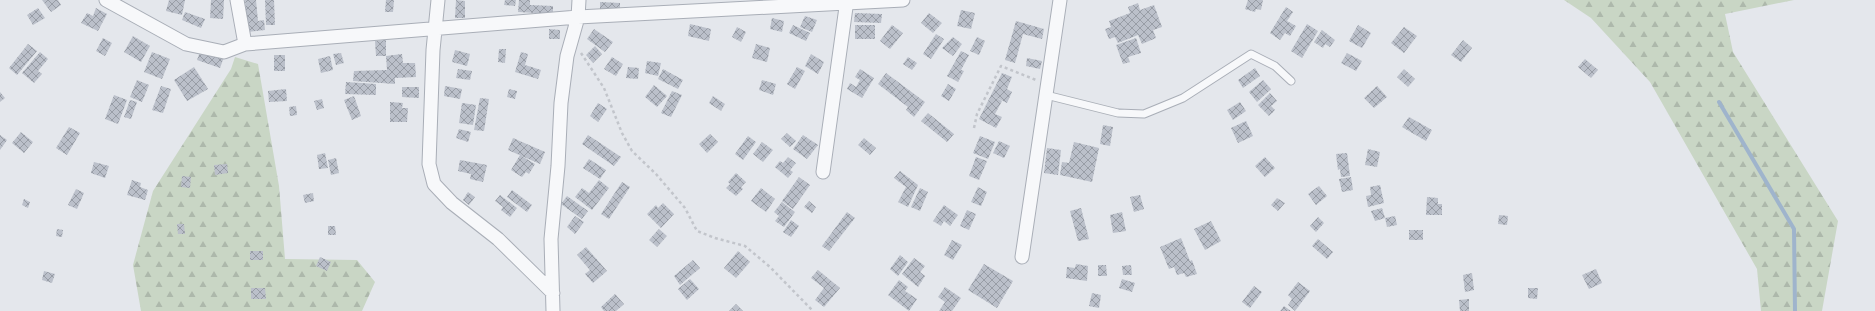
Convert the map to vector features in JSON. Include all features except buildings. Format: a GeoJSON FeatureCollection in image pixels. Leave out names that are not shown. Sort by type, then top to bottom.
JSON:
{"type":"FeatureCollection","features":[{"type":"Feature","properties":{"kind":"street"},"geometry":{"type":"LineString","coordinates":[[106,0],[186,44],[224,52],[245,44],[578,17],[903,0]]}},
{"type":"Feature","properties":{"kind":"street"},"geometry":{"type":"LineString","coordinates":[[237,0],[245,44]]}},
{"type":"Feature","properties":{"kind":"street"},"geometry":{"type":"LineString","coordinates":[[438,0],[433,50],[429,164],[434,184],[452,203],[498,239],[553,293]]}},
{"type":"Feature","properties":{"kind":"street"},"geometry":{"type":"LineString","coordinates":[[553,311],[551,239],[558,166],[561,103],[567,56],[578,17],[579,0]]}},
{"type":"Feature","properties":{"kind":"street"},"geometry":{"type":"LineString","coordinates":[[1022,257],[1060,0]]}},
{"type":"Feature","properties":{"kind":"street"},"geometry":{"type":"LineString","coordinates":[[823,172],[847,2]]}},
{"type":"Feature","properties":{"kind":"lane"},"geometry":{"type":"LineString","coordinates":[[1047,90],[1118,114],[1144,114],[1183,98],[1251,54],[1275,66],[1291,81]]}},
{"type":"Feature","properties":{"kind":"path"},"geometry":{"type":"LineString","coordinates":[[572,39],[604,88],[622,133],[632,151],[656,174],[685,208],[697,231],[744,246],[770,267],[813,311]]}},
{"type":"Feature","properties":{"kind":"path"},"geometry":{"type":"LineString","coordinates":[[974,128],[977,114],[1001,66],[1047,90]]}},
{"type":"Feature","properties":{"kind":"green space"},"geometry":{"type":"Polygon","coordinates":[[[1564,0],[1794,0],[1725,14],[1733,52],[1838,221],[1822,311],[1761,311],[1757,269],[1650,82],[1591,18],[1564,0]]]}},
{"type":"Feature","properties":{"kind":"green space"},"geometry":{"type":"Polygon","coordinates":[[[235,57],[258,64],[279,186],[285,259],[357,260],[375,282],[362,311],[141,311],[133,265],[153,191],[231,69],[235,57]]]}},
{"type":"Feature","properties":{"kind":"waterway"},"geometry":{"type":"LineString","coordinates":[[1719,102],[1794,229],[1795,311]]}}]}
